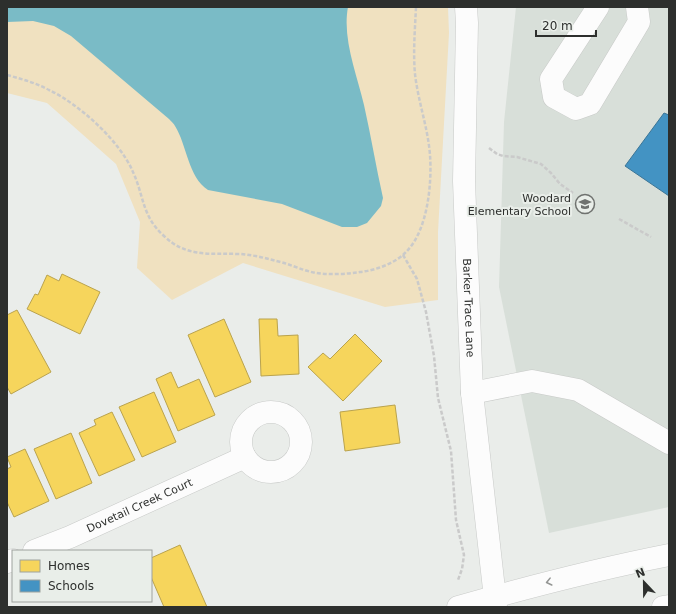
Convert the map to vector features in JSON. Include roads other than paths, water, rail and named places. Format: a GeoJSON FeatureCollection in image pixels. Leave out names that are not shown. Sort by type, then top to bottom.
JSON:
{"type":"FeatureCollection","features":[{"type":"Feature","properties":{"kind":"street","name":"Barker Trace Lane"},"geometry":{"type":"LineString","coordinates":[[466,7],[464,181],[472,393],[495,602]]}},
{"type":"Feature","properties":{"kind":"street"},"geometry":{"type":"LineString","coordinates":[[598,7],[551,79],[554,97],[576,109],[590,104],[638,22],[637,7]]}},
{"type":"Feature","properties":{"kind":"street"},"geometry":{"type":"LineString","coordinates":[[472,393],[532,381],[578,390],[669,442]]}},
{"type":"Feature","properties":{"kind":"street","name":"Dovetail Creek Court"},"geometry":{"type":"LineString","coordinates":[[36,550],[245,457]]}},
{"type":"Feature","properties":{"kind":"street"},"geometry":{"type":"LineString","coordinates":[[458,607],[495,602],[605,568],[669,555]]}},
{"type":"Feature","properties":{"kind":"street"},"geometry":{"type":"LineString","coordinates":[[663,607],[669,606]]}},
{"type":"Feature","properties":{"kind":"water"},"geometry":{"type":"Polygon","coordinates":[[[7,7],[348,7],[347,31],[349,44],[364,105],[383,198],[381,206],[367,223],[357,227],[342,227],[282,204],[208,190],[196,177],[175,125],[169,119],[71,36],[54,26],[33,21],[7,22],[7,7]]]}},
{"type":"Feature","properties":{"kind":"place","name":"Woodard Elementary School"},"geometry":{"type":"Point","coordinates":[585,204]}}]}
